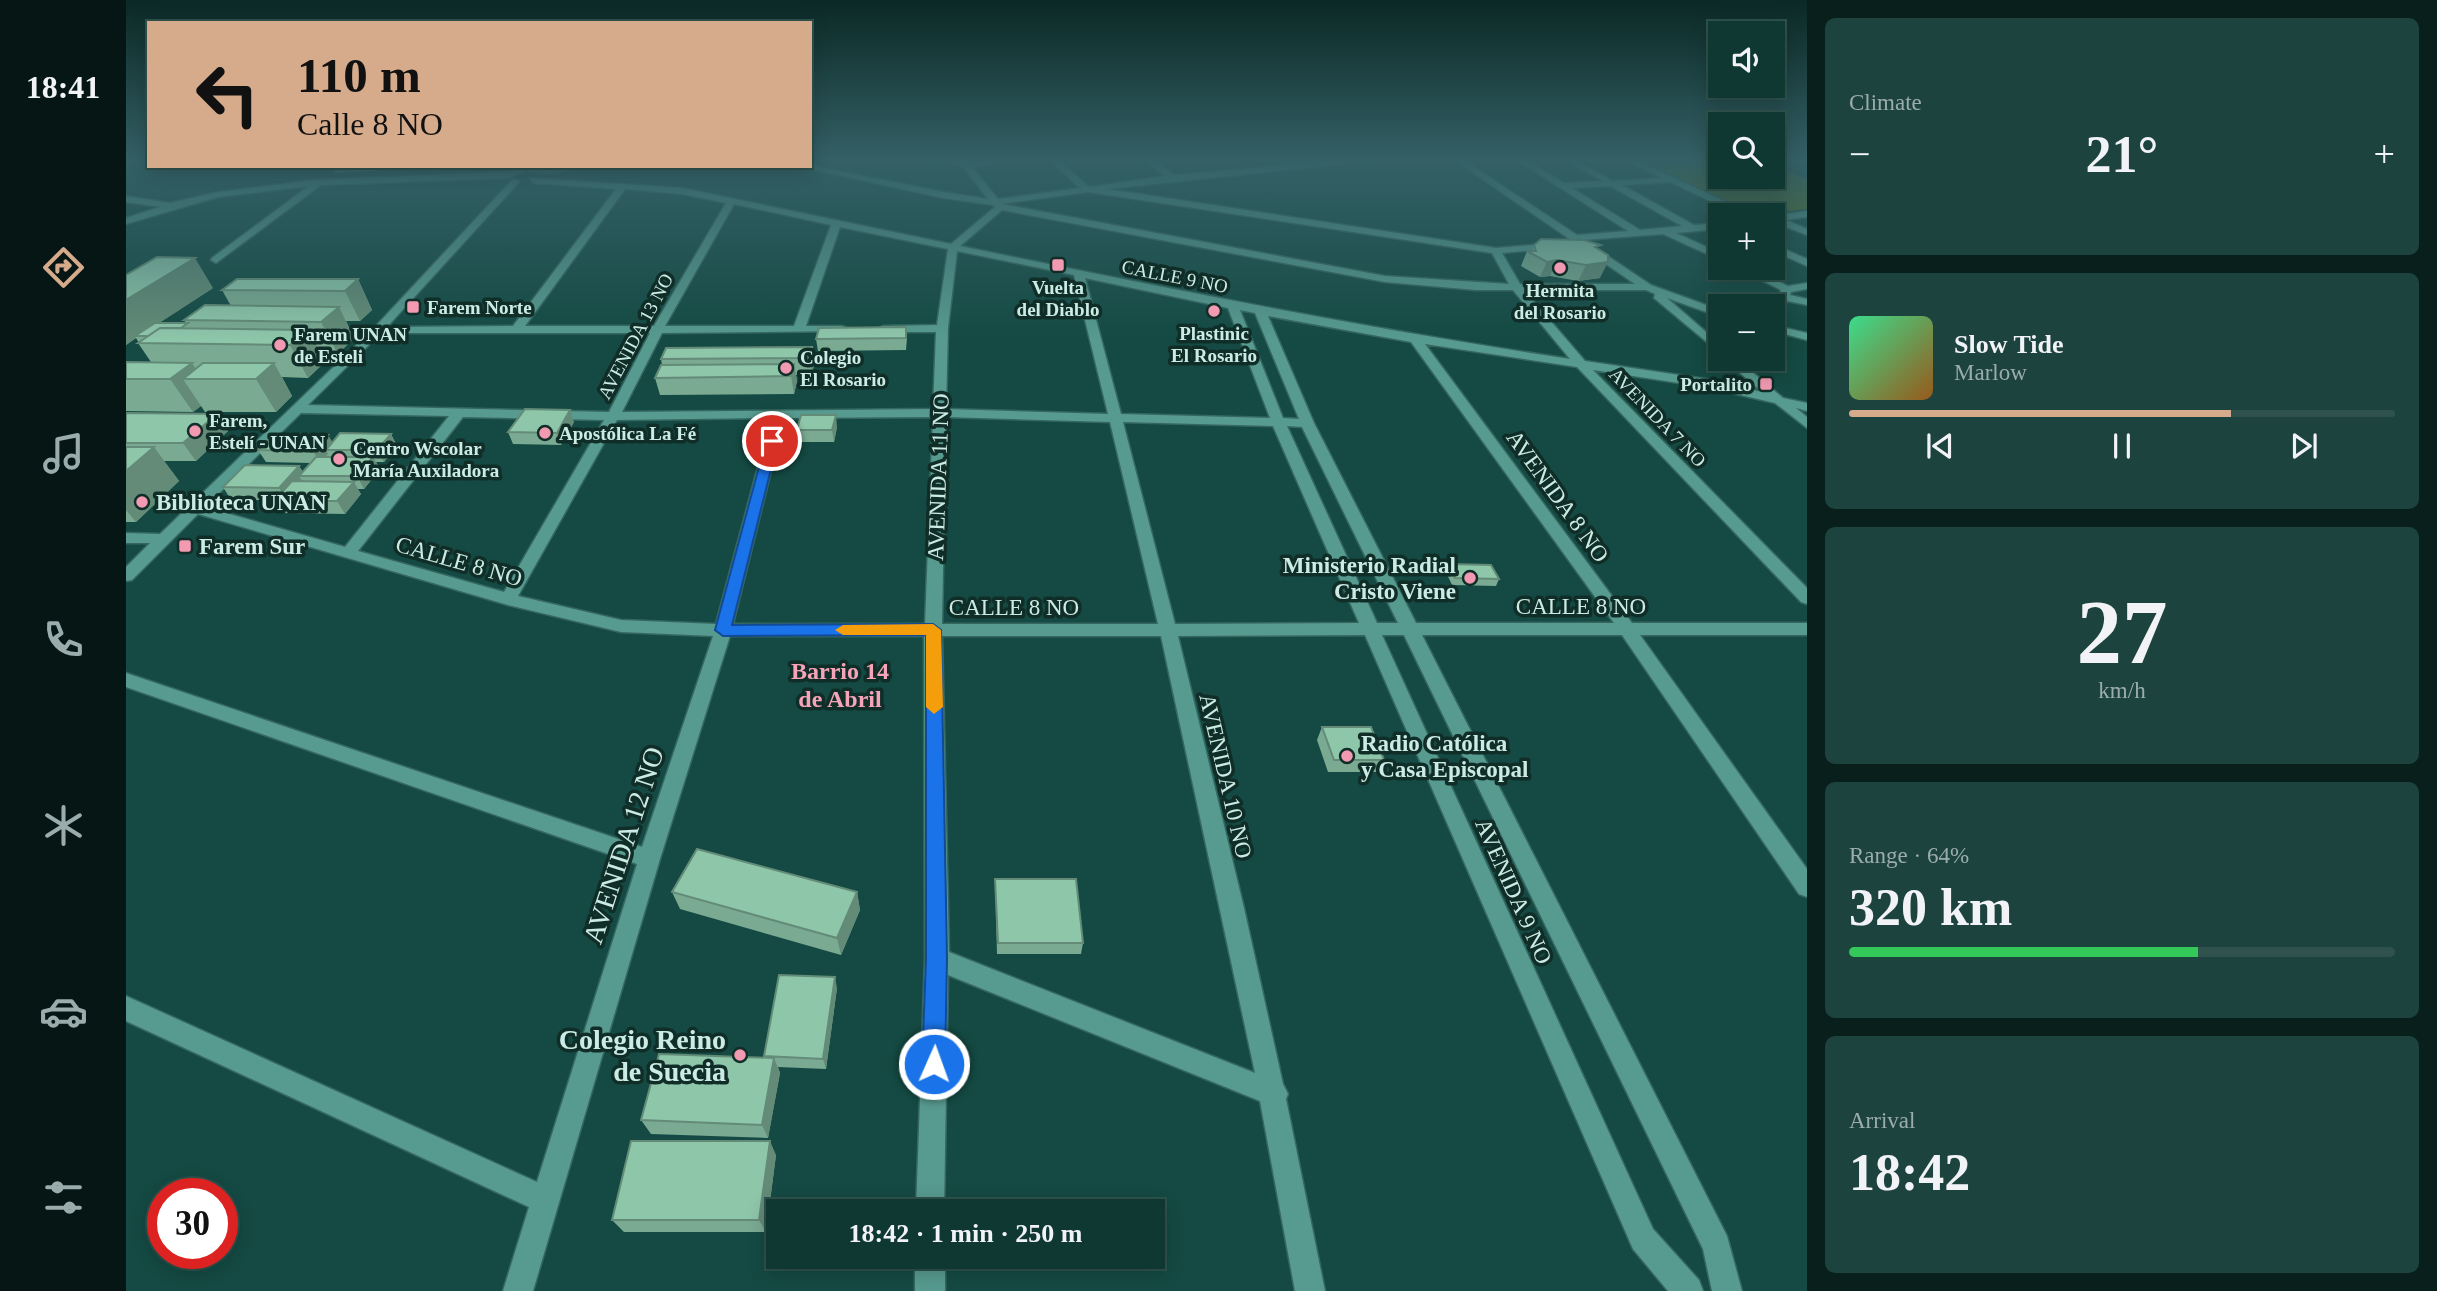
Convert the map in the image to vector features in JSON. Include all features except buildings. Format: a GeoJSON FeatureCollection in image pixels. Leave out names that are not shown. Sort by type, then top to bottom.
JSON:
{"type":"FeatureCollection","features":[{"type":"Feature","properties":{"kind":"street"},"geometry":{"type":"LineString","coordinates":[[216,260],[270,219]]}},
{"type":"Feature","properties":{"kind":"street"},"geometry":{"type":"LineString","coordinates":[[126,576],[378,330],[476,219]]}},
{"type":"Feature","properties":{"kind":"street"},"geometry":{"type":"LineString","coordinates":[[517,329],[598,219]]}},
{"type":"Feature","properties":{"kind":"street","name":"AVENIDA 13 NO"},"geometry":{"type":"LineString","coordinates":[[508,598],[614,416],[657,329],[721,219]]}},
{"type":"Feature","properties":{"kind":"street","name":"CALLE 9 NO"},"geometry":{"type":"LineString","coordinates":[[819,219],[1259,311],[1415,339],[1706,383],[1807,407]]}},
{"type":"Feature","properties":{"kind":"street"},"geometry":{"type":"LineString","coordinates":[[953,247],[981,219]]}},
{"type":"Feature","properties":{"kind":"street"},"geometry":{"type":"LineString","coordinates":[[1076,219],[1385,279],[1430,284],[1516,287],[1647,287],[1708,310]]}},
{"type":"Feature","properties":{"kind":"street"},"geometry":{"type":"LineString","coordinates":[[1286,219],[1496,251],[1708,227]]}},
{"type":"Feature","properties":{"kind":"street"},"geometry":{"type":"LineString","coordinates":[[1548,219],[1647,287],[1708,340]]}},
{"type":"Feature","properties":{"kind":"street"},"geometry":{"type":"LineString","coordinates":[[1616,219],[1640,234]]}},
{"type":"Feature","properties":{"kind":"street"},"geometry":{"type":"LineString","coordinates":[[1677,219],[1694,229]]}},
{"type":"Feature","properties":{"kind":"street"},"geometry":{"type":"LineString","coordinates":[[799,329],[836,223]]}},
{"type":"Feature","properties":{"kind":"street"},"geometry":{"type":"LineString","coordinates":[[1785,223],[1807,232]]}},
{"type":"Feature","properties":{"kind":"street"},"geometry":{"type":"LineString","coordinates":[[1667,232],[1708,251]]}},
{"type":"Feature","properties":{"kind":"street","name":"AVENIDA 11 NO"},"geometry":{"type":"LineString","coordinates":[[930,1199],[937,959],[933,630],[942,328],[953,247]]}},
{"type":"Feature","properties":{"kind":"street","name":"AVENIDA 7 NO"},"geometry":{"type":"LineString","coordinates":[[1496,251],[1516,287],[1579,362],[1807,598]]}},
{"type":"Feature","properties":{"kind":"street"},"geometry":{"type":"LineString","coordinates":[[1785,253],[1807,263]]}},
{"type":"Feature","properties":{"kind":"street","name":"AVENIDA 10 NO"},"geometry":{"type":"LineString","coordinates":[[1079,275],[1116,416],[1275,1094],[1310,1291]]}},
{"type":"Feature","properties":{"kind":"street"},"geometry":{"type":"LineString","coordinates":[[1763,280],[1807,302]]}},
{"type":"Feature","properties":{"kind":"street"},"geometry":{"type":"LineString","coordinates":[[1786,293],[1807,286]]}},
{"type":"Feature","properties":{"kind":"street","name":"AVENIDA 9 NO"},"geometry":{"type":"LineString","coordinates":[[1233,306],[1278,422],[1643,1239],[1688,1291]]}},
{"type":"Feature","properties":{"kind":"street","name":"AVENIDA 9 NO"},"geometry":{"type":"LineString","coordinates":[[1259,311],[1307,423],[1717,1246],[1727,1291]]}},
{"type":"Feature","properties":{"kind":"street"},"geometry":{"type":"LineString","coordinates":[[864,329],[942,328]]}},
{"type":"Feature","properties":{"kind":"street"},"geometry":{"type":"LineString","coordinates":[[378,330],[851,329]]}},
{"type":"Feature","properties":{"kind":"street"},"geometry":{"type":"LineString","coordinates":[[1785,331],[1807,337]]}},
{"type":"Feature","properties":{"kind":"street","name":"AVENIDA 8 NO"},"geometry":{"type":"LineString","coordinates":[[1415,339],[1627,629],[1807,887]]}},
{"type":"Feature","properties":{"kind":"street"},"geometry":{"type":"LineString","coordinates":[[1744,371],[1807,424]]}},
{"type":"Feature","properties":{"kind":"street"},"geometry":{"type":"LineString","coordinates":[[299,409],[614,416],[940,413],[1307,423]]}},
{"type":"Feature","properties":{"kind":"street"},"geometry":{"type":"LineString","coordinates":[[348,553],[458,414]]}},
{"type":"Feature","properties":{"kind":"street","name":"AVENIDA 12 NO"},"geometry":{"type":"LineString","coordinates":[[518,1291],[649,859],[723,630],[779,414]]}},
{"type":"Feature","properties":{"kind":"street","name":"CALLE 8 NO"},"geometry":{"type":"LineString","coordinates":[[195,509],[508,598],[621,626],[723,630],[1807,629]]}},
{"type":"Feature","properties":{"kind":"street"},"geometry":{"type":"LineString","coordinates":[[126,538],[164,539]]}},
{"type":"Feature","properties":{"kind":"street"},"geometry":{"type":"LineString","coordinates":[[126,680],[649,859]]}},
{"type":"Feature","properties":{"kind":"street"},"geometry":{"type":"LineString","coordinates":[[937,959],[1275,1094]]}},
{"type":"Feature","properties":{"kind":"street"},"geometry":{"type":"LineString","coordinates":[[126,1008],[544,1199]]}},
{"type":"Feature","properties":{"kind":"street"},"geometry":{"type":"LineString","coordinates":[[930,1269],[930,1291]]}},
{"type":"Feature","properties":{"kind":"slow traffic"},"geometry":{"type":"LineString","coordinates":[[843,630],[933,630],[934,707]]}},
{"type":"Feature","properties":{"kind":"place","name":"Vuelta del Diablo"},"geometry":{"type":"Point","coordinates":[1058,265]}},
{"type":"Feature","properties":{"kind":"place","name":"Hermita del Rosario"},"geometry":{"type":"Point","coordinates":[1560,268]}},
{"type":"Feature","properties":{"kind":"place","name":"Farem Norte"},"geometry":{"type":"Point","coordinates":[413,307]}},
{"type":"Feature","properties":{"kind":"place","name":"Plastinic El Rosario"},"geometry":{"type":"Point","coordinates":[1214,311]}},
{"type":"Feature","properties":{"kind":"place","name":"Farem UNAN de Esteli"},"geometry":{"type":"Point","coordinates":[280,345]}},
{"type":"Feature","properties":{"kind":"place","name":"Colegio El Rosario"},"geometry":{"type":"Point","coordinates":[786,368]}},
{"type":"Feature","properties":{"kind":"place","name":"Portalito"},"geometry":{"type":"Point","coordinates":[1766,384]}},
{"type":"Feature","properties":{"kind":"place","name":"Farem, Estelí - UNAN"},"geometry":{"type":"Point","coordinates":[195,431]}},
{"type":"Feature","properties":{"kind":"place","name":"Apostólica La Fé"},"geometry":{"type":"Point","coordinates":[545,433]}},
{"type":"Feature","properties":{"kind":"place","name":"Centro Wscolar María Auxiladora"},"geometry":{"type":"Point","coordinates":[339,459]}},
{"type":"Feature","properties":{"kind":"place","name":"Biblioteca UNAN"},"geometry":{"type":"Point","coordinates":[142,502]}},
{"type":"Feature","properties":{"kind":"place","name":"Farem Sur"},"geometry":{"type":"Point","coordinates":[185,546]}},
{"type":"Feature","properties":{"kind":"place","name":"Ministerio Radial Cristo Viene"},"geometry":{"type":"Point","coordinates":[1470,578]}},
{"type":"Feature","properties":{"kind":"place","name":"Radio Católica y Casa Episcopal"},"geometry":{"type":"Point","coordinates":[1347,756]}},
{"type":"Feature","properties":{"kind":"place","name":"Colegio Reino de Suecia"},"geometry":{"type":"Point","coordinates":[740,1055]}},
{"type":"Feature","properties":{"kind":"district","name":"Barrio 14 de Abril"},"geometry":{"type":"Point","coordinates":[840,685]}},
{"type":"Feature","properties":{"kind":"route"},"geometry":{"type":"LineString","coordinates":[[772,441],[723,630],[933,630],[937,959],[934,1064]]}}]}
